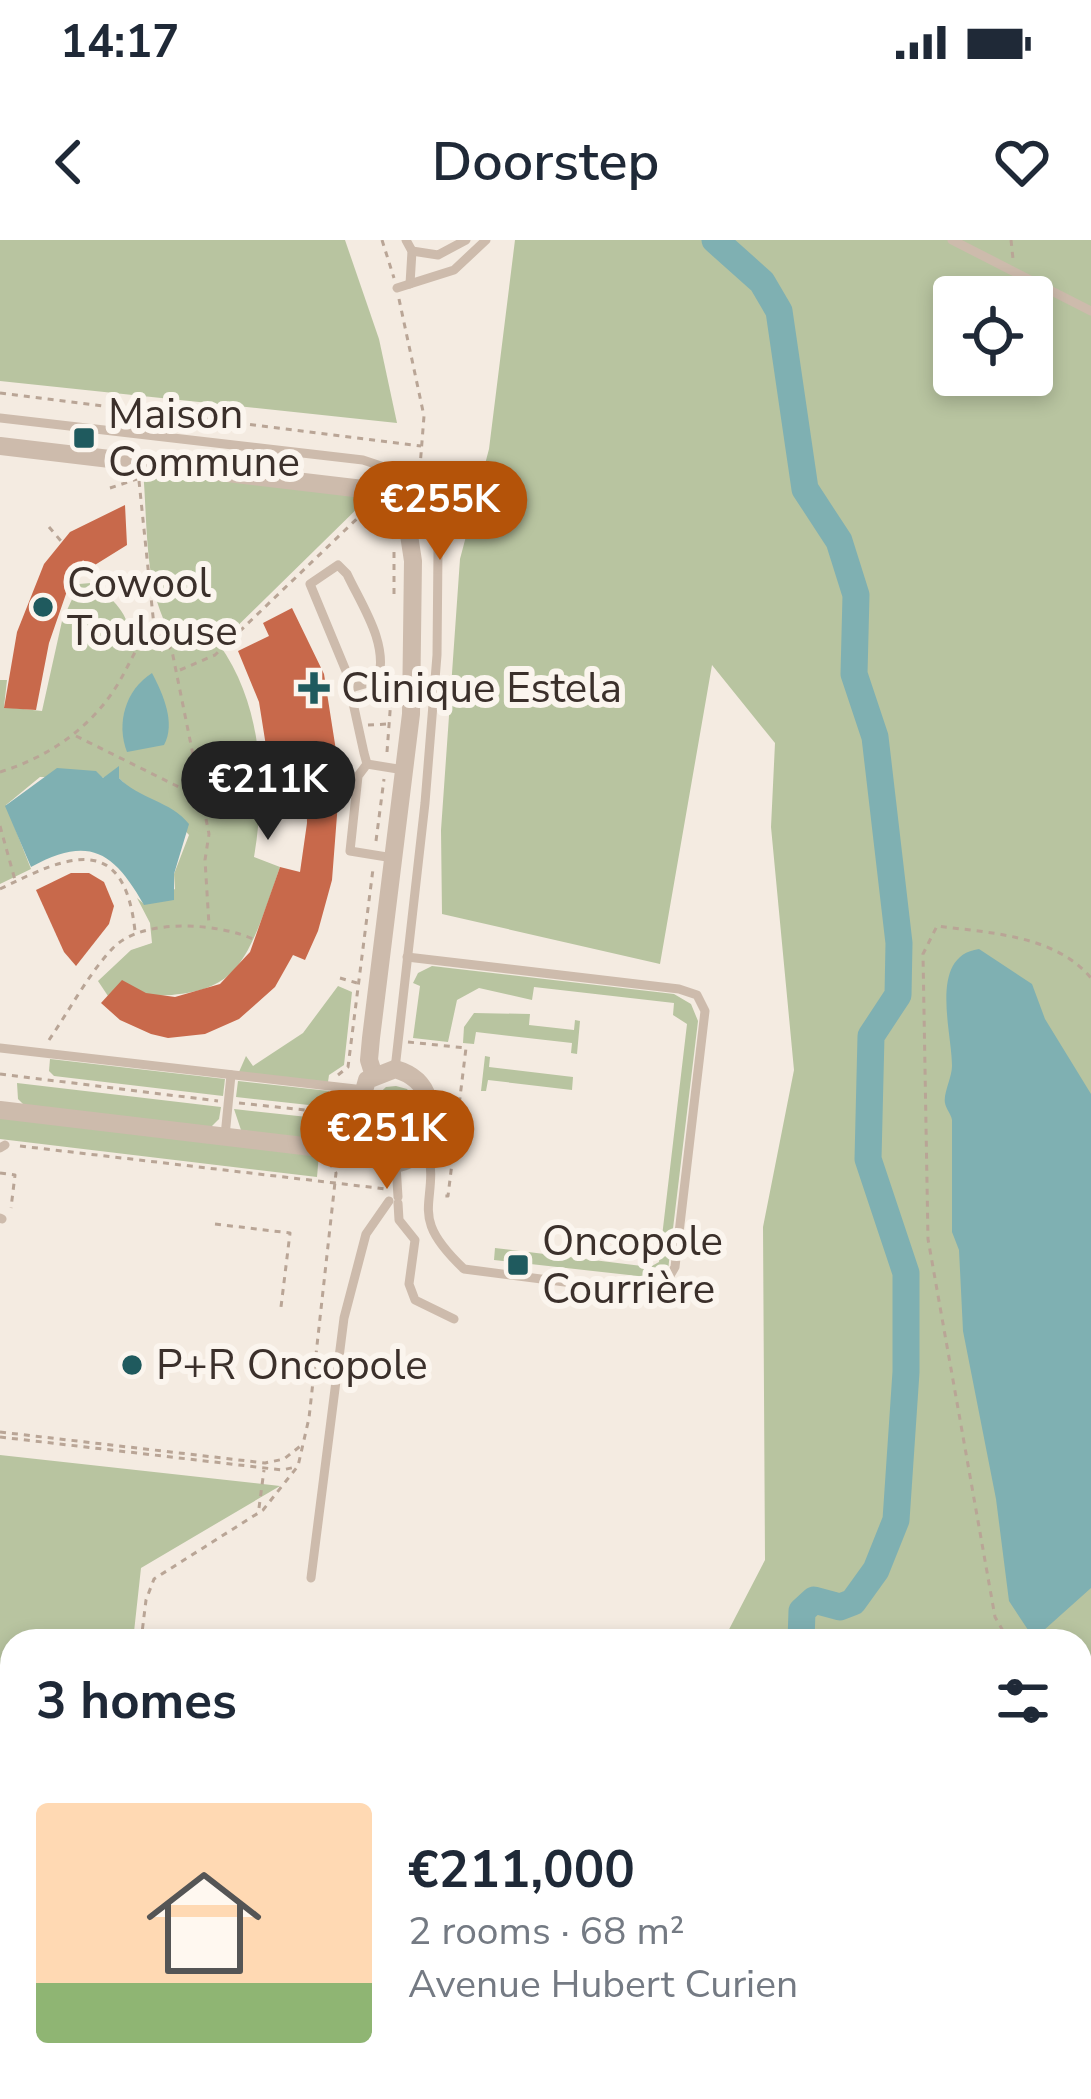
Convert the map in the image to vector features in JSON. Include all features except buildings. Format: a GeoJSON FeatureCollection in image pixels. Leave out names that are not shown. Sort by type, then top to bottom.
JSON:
{"type":"FeatureCollection","features":[{"type":"Feature","properties":{"kind":"street"},"geometry":{"type":"LineString","coordinates":[[0,446],[138,471],[380,491],[405,509],[411,534],[412,714],[395,768],[384,856],[369,1083],[357,1116],[359,1144],[378,1163],[396,1166],[415,1159],[428,1143],[429,1096],[411,1074],[395,1069],[369,1083]]}},
{"type":"Feature","properties":{"kind":"street"},"geometry":{"type":"LineString","coordinates":[[0,1110],[337,1150],[359,1144]]}},
{"type":"Feature","properties":{"kind":"lane"},"geometry":{"type":"LineString","coordinates":[[410,284],[409,246],[438,254],[466,240]]}},
{"type":"Feature","properties":{"kind":"lane"},"geometry":{"type":"LineString","coordinates":[[397,288],[454,270],[486,240]]}},
{"type":"Feature","properties":{"kind":"lane"},"geometry":{"type":"LineString","coordinates":[[952,240],[1091,311]]}},
{"type":"Feature","properties":{"kind":"lane"},"geometry":{"type":"LineString","coordinates":[[0,418],[386,464],[414,477],[431,502],[438,550],[437,655],[395,1069]]}},
{"type":"Feature","properties":{"kind":"lane"},"geometry":{"type":"LineString","coordinates":[[351,688],[378,680],[380,646],[347,574],[338,565],[310,584],[351,688],[368,764]]}},
{"type":"Feature","properties":{"kind":"lane"},"geometry":{"type":"LineString","coordinates":[[368,764],[395,768]]}},
{"type":"Feature","properties":{"kind":"lane"},"geometry":{"type":"LineString","coordinates":[[368,764],[358,776],[350,851],[384,856]]}},
{"type":"Feature","properties":{"kind":"lane"},"geometry":{"type":"LineString","coordinates":[[407,956],[679,989],[697,995],[705,1011],[675,1267],[670,1283],[662,1289],[627,1290],[464,1269],[432,1229],[425,1212],[428,1143]]}},
{"type":"Feature","properties":{"kind":"lane"},"geometry":{"type":"LineString","coordinates":[[0,1048],[334,1088],[369,1083]]}},
{"type":"Feature","properties":{"kind":"lane"},"geometry":{"type":"LineString","coordinates":[[225,1136],[231,1075]]}},
{"type":"Feature","properties":{"kind":"lane"},"geometry":{"type":"LineString","coordinates":[[396,1166],[394,1197],[399,1220],[415,1240],[410,1284],[415,1300],[454,1319]]}},
{"type":"Feature","properties":{"kind":"lane"},"geometry":{"type":"LineString","coordinates":[[311,1578],[344,1318],[366,1234],[394,1197]]}},
{"type":"Feature","properties":{"kind":"path"},"geometry":{"type":"LineString","coordinates":[[382,240],[420,387],[424,447],[420,470]]}},
{"type":"Feature","properties":{"kind":"path"},"geometry":{"type":"LineString","coordinates":[[0,393],[424,447]]}},
{"type":"Feature","properties":{"kind":"path"},"geometry":{"type":"LineString","coordinates":[[130,407],[134,434]]}},
{"type":"Feature","properties":{"kind":"path"},"geometry":{"type":"LineString","coordinates":[[110,488],[138,471],[154,626],[172,651],[178,671],[209,834],[205,878],[209,925]]}},
{"type":"Feature","properties":{"kind":"path"},"geometry":{"type":"LineString","coordinates":[[178,671],[215,656],[366,510],[381,508]]}},
{"type":"Feature","properties":{"kind":"path"},"geometry":{"type":"LineString","coordinates":[[49,527],[61,541]]}},
{"type":"Feature","properties":{"kind":"path"},"geometry":{"type":"LineString","coordinates":[[393,540],[394,604]]}},
{"type":"Feature","properties":{"kind":"path"},"geometry":{"type":"LineString","coordinates":[[0,772],[74,735],[114,691],[138,642],[154,626]]}},
{"type":"Feature","properties":{"kind":"path"},"geometry":{"type":"LineString","coordinates":[[334,1088],[335,1077],[348,1066],[384,856],[395,768],[390,724],[394,668]]}},
{"type":"Feature","properties":{"kind":"path"},"geometry":{"type":"LineString","coordinates":[[360,726],[390,724]]}},
{"type":"Feature","properties":{"kind":"path"},"geometry":{"type":"LineString","coordinates":[[74,735],[203,799],[262,791]]}},
{"type":"Feature","properties":{"kind":"path"},"geometry":{"type":"LineString","coordinates":[[0,826],[15,882]]}},
{"type":"Feature","properties":{"kind":"path"},"geometry":{"type":"LineString","coordinates":[[0,889],[64,859],[96,860],[116,874],[132,899],[136,934]]}},
{"type":"Feature","properties":{"kind":"path"},"geometry":{"type":"LineString","coordinates":[[46,1046],[115,946],[136,934],[209,925],[229,927],[256,940]]}},
{"type":"Feature","properties":{"kind":"path"},"geometry":{"type":"LineString","coordinates":[[1002,1629],[995,1617],[928,1239],[923,955],[937,926],[1008,936],[1073,957],[1091,978]]}},
{"type":"Feature","properties":{"kind":"path"},"geometry":{"type":"LineString","coordinates":[[340,978],[359,984]]}},
{"type":"Feature","properties":{"kind":"path"},"geometry":{"type":"LineString","coordinates":[[466,1048],[479,1050]]}},
{"type":"Feature","properties":{"kind":"path"},"geometry":{"type":"LineString","coordinates":[[0,1074],[357,1116]]}},
{"type":"Feature","properties":{"kind":"path"},"geometry":{"type":"LineString","coordinates":[[2,1146],[335,1183],[305,1442],[298,1466],[259,1512],[154,1579],[142,1629]]}},
{"type":"Feature","properties":{"kind":"path"},"geometry":{"type":"LineString","coordinates":[[0,1173],[15,1175],[4,1216]]}},
{"type":"Feature","properties":{"kind":"path"},"geometry":{"type":"LineString","coordinates":[[214,1225],[290,1233],[281,1307]]}},
{"type":"Feature","properties":{"kind":"path"},"geometry":{"type":"LineString","coordinates":[[0,1434],[298,1466]]}},
{"type":"Feature","properties":{"kind":"path"},"geometry":{"type":"LineString","coordinates":[[264,1465],[284,1459],[305,1442]]}},
{"type":"Feature","properties":{"kind":"path"},"geometry":{"type":"LineString","coordinates":[[259,1512],[264,1465]]}},
{"type":"Feature","properties":{"kind":"green space"},"geometry":{"type":"Polygon","coordinates":[[[0,240],[345,240],[379,339],[397,423],[0,381],[0,240]]]}},
{"type":"Feature","properties":{"kind":"green space"},"geometry":{"type":"Polygon","coordinates":[[[515,240],[1091,240],[1091,1629],[729,1629],[765,1560],[763,1227],[794,1070],[771,827],[775,743],[712,665],[660,964],[442,914],[441,830],[460,559],[489,449],[515,240]]]}},
{"type":"Feature","properties":{"kind":"green space"},"geometry":{"type":"Polygon","coordinates":[[[143,471],[369,497],[219,644],[245,693],[258,747],[260,802],[254,857],[280,867],[254,937],[227,977],[208,988],[183,994],[108,996],[98,981],[131,950],[152,943],[150,923],[137,898],[144,904],[175,889],[174,874],[189,835],[161,804],[135,794],[119,778],[40,777],[6,805],[31,869],[0,884],[0,680],[7,680],[4,707],[42,711],[62,621],[79,584],[91,583],[121,610],[129,627],[130,648],[141,651],[155,646],[162,652],[175,639],[152,580],[143,471]]]}},
{"type":"Feature","properties":{"kind":"green space"},"geometry":{"type":"Polygon","coordinates":[[[432,966],[674,994],[691,1004],[698,1021],[668,1270],[647,1277],[494,1260],[495,1248],[650,1267],[659,1262],[687,1024],[673,1015],[674,1003],[534,987],[532,1000],[479,988],[457,1000],[448,1042],[413,1038],[420,986],[413,983],[418,973],[432,966]]]}},
{"type":"Feature","properties":{"kind":"green space"},"geometry":{"type":"Polygon","coordinates":[[[338,986],[352,992],[344,1065],[329,1075],[328,1082],[239,1072],[246,1056],[253,1066],[303,1033],[338,986]]]}},
{"type":"Feature","properties":{"kind":"green space"},"geometry":{"type":"Polygon","coordinates":[[[474,1013],[530,1014],[529,1025],[574,1030],[575,1020],[580,1021],[577,1054],[571,1053],[572,1043],[476,1032],[474,1044],[463,1043],[464,1027],[474,1013]]]}},
{"type":"Feature","properties":{"kind":"green space"},"geometry":{"type":"Polygon","coordinates":[[[485,1056],[490,1057],[489,1067],[573,1077],[572,1090],[488,1080],[486,1091],[481,1091],[485,1056]]]}},
{"type":"Feature","properties":{"kind":"green space"},"geometry":{"type":"Polygon","coordinates":[[[50,1059],[225,1079],[223,1096],[54,1076],[49,1071],[50,1059]]]}},
{"type":"Feature","properties":{"kind":"green space"},"geometry":{"type":"Polygon","coordinates":[[[238,1081],[329,1091],[327,1107],[236,1097],[238,1081]]]}},
{"type":"Feature","properties":{"kind":"green space"},"geometry":{"type":"Polygon","coordinates":[[[17,1083],[221,1107],[219,1119],[210,1128],[25,1106],[18,1099],[17,1083]]]}},
{"type":"Feature","properties":{"kind":"green space"},"geometry":{"type":"Polygon","coordinates":[[[386,1087],[407,1089],[421,1107],[417,1139],[400,1156],[382,1154],[366,1133],[371,1101],[386,1087]]]}},
{"type":"Feature","properties":{"kind":"green space"},"geometry":{"type":"Polygon","coordinates":[[[234,1109],[326,1119],[323,1142],[241,1130],[234,1109]]]}},
{"type":"Feature","properties":{"kind":"green space"},"geometry":{"type":"Polygon","coordinates":[[[0,1117],[319,1154],[317,1177],[0,1139],[0,1117]]]}},
{"type":"Feature","properties":{"kind":"green space"},"geometry":{"type":"Polygon","coordinates":[[[0,1455],[280,1486],[141,1568],[134,1629],[0,1629],[0,1455]]]}},
{"type":"Feature","properties":{"kind":"water"},"geometry":{"type":"Polygon","coordinates":[[[152,673],[167,709],[167,736],[164,745],[127,752],[122,730],[125,708],[135,689],[152,673]]]}},
{"type":"Feature","properties":{"kind":"water"},"geometry":{"type":"Polygon","coordinates":[[[119,766],[119,778],[127,785],[189,824],[174,874],[174,900],[144,905],[110,861],[84,851],[51,857],[31,867],[5,806],[57,768],[96,771],[103,778],[119,766]]]}},
{"type":"Feature","properties":{"kind":"water"},"geometry":{"type":"Polygon","coordinates":[[[979,949],[1032,984],[1045,1019],[1091,1094],[1091,1588],[1045,1629],[1027,1629],[1009,1601],[996,1499],[963,1331],[959,1250],[952,1232],[952,1120],[945,1099],[952,1066],[948,980],[963,955],[979,949]]]}},
{"type":"Feature","properties":{"kind":"waterway"},"geometry":{"type":"LineString","coordinates":[[715,240],[762,282],[779,311],[805,489],[839,541],[856,595],[854,674],[875,737],[899,943],[898,995],[871,1036],[868,1159],[906,1273],[906,1372],[896,1520],[876,1570],[853,1602],[840,1607],[814,1600],[802,1611],[801,1629]]}},
{"type":"Feature","properties":{"kind":"place","name":"Maison Commune"},"geometry":{"type":"Point","coordinates":[84,438]}},
{"type":"Feature","properties":{"kind":"place","name":"Cowool Toulouse"},"geometry":{"type":"Point","coordinates":[43,607]}},
{"type":"Feature","properties":{"kind":"place","name":"Clinique Estela"},"geometry":{"type":"Point","coordinates":[314,688]}},
{"type":"Feature","properties":{"kind":"place","name":"Oncopole Courrière"},"geometry":{"type":"Point","coordinates":[518,1265]}},
{"type":"Feature","properties":{"kind":"place","name":"P+R Oncopole"},"geometry":{"type":"Point","coordinates":[132,1365]}}]}
